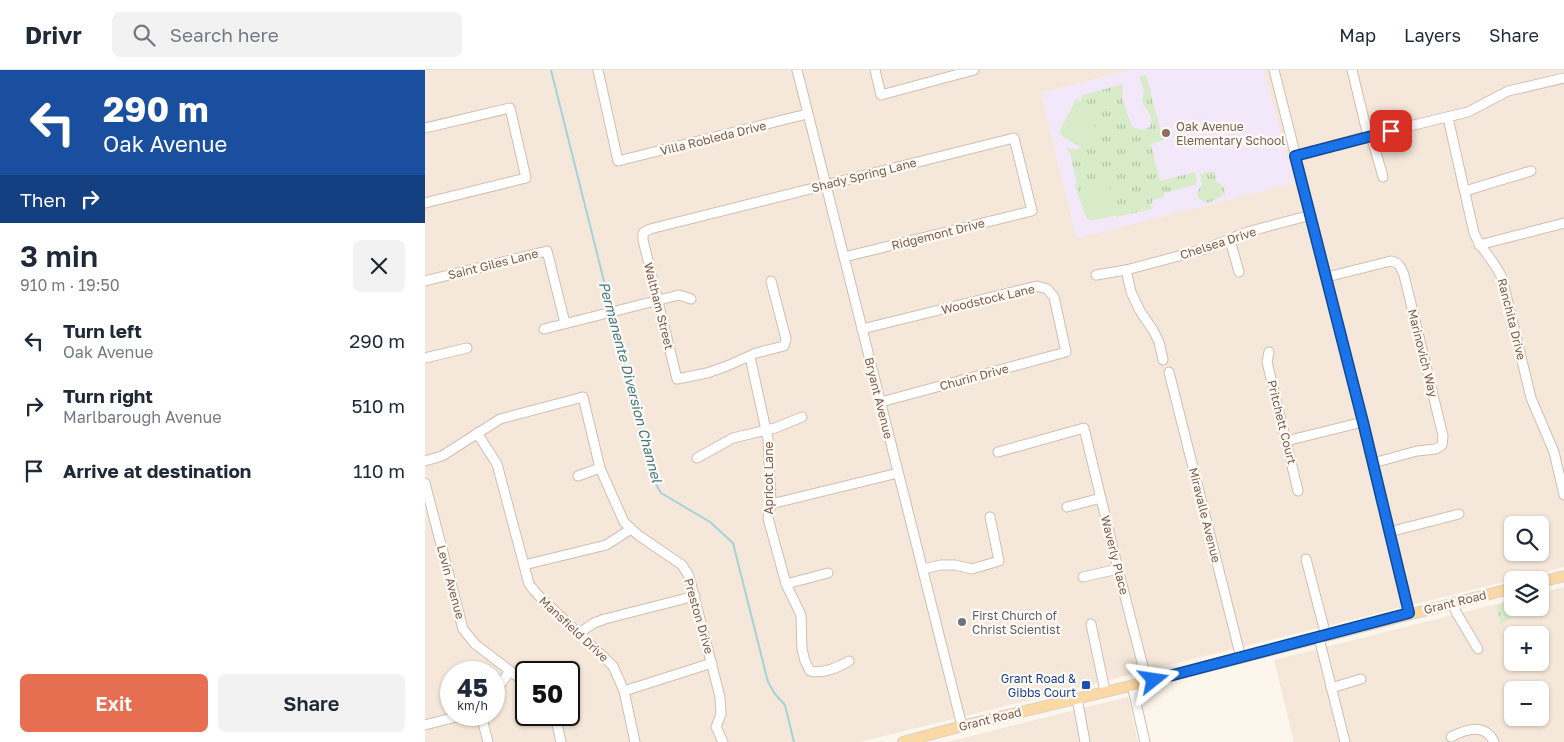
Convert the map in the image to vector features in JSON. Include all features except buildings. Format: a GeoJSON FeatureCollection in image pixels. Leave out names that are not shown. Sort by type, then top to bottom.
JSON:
{"type":"FeatureCollection","features":[{"type":"Feature","properties":{"kind":"main road"},"geometry":{"type":"LineString","coordinates":[[1549,580],[1564,576]]}},
{"type":"Feature","properties":{"kind":"main road","name":"Grant Road"},"geometry":{"type":"LineString","coordinates":[[903,742],[961,726],[1147,682],[1409,613],[1504,590]]}},
{"type":"Feature","properties":{"kind":"street","name":"Villa Robleda Drive"},"geometry":{"type":"LineString","coordinates":[[598,70],[618,162],[807,114]]}},
{"type":"Feature","properties":{"kind":"street","name":"Bryant Avenue"},"geometry":{"type":"LineString","coordinates":[[797,70],[961,726]]}},
{"type":"Feature","properties":{"kind":"street"},"geometry":{"type":"LineString","coordinates":[[875,70],[881,95],[974,70]]}},
{"type":"Feature","properties":{"kind":"street"},"geometry":{"type":"LineString","coordinates":[[1274,70],[1409,613]]}},
{"type":"Feature","properties":{"kind":"street"},"geometry":{"type":"LineString","coordinates":[[1352,70],[1383,177]]}},
{"type":"Feature","properties":{"kind":"street"},"geometry":{"type":"LineString","coordinates":[[1295,156],[1370,135],[1449,118],[1468,112],[1508,91],[1564,78]]}},
{"type":"Feature","properties":{"kind":"street"},"geometry":{"type":"LineString","coordinates":[[425,128],[510,108],[526,178],[425,203]]}},
{"type":"Feature","properties":{"kind":"street","name":"Ranchita Drive"},"geometry":{"type":"LineString","coordinates":[[1449,118],[1474,233],[1479,245],[1499,270],[1504,283],[1531,398],[1554,452],[1564,495]]}},
{"type":"Feature","properties":{"kind":"street","name":"Shady Spring Lane"},"geometry":{"type":"LineString","coordinates":[[643,233],[650,229],[1014,138],[1032,211]]}},
{"type":"Feature","properties":{"kind":"street"},"geometry":{"type":"LineString","coordinates":[[1465,190],[1531,171]]}},
{"type":"Feature","properties":{"kind":"street","name":"Ridgemont Drive"},"geometry":{"type":"LineString","coordinates":[[844,258],[1032,211]]}},
{"type":"Feature","properties":{"kind":"street","name":"Chelsea Drive"},"geometry":{"type":"LineString","coordinates":[[1096,275],[1126,270],[1205,249],[1247,232],[1311,215]]}},
{"type":"Feature","properties":{"kind":"street"},"geometry":{"type":"LineString","coordinates":[[1479,245],[1564,223]]}},
{"type":"Feature","properties":{"kind":"street","name":"Waltham Street"},"geometry":{"type":"LineString","coordinates":[[643,233],[643,240],[677,379],[707,373],[750,357]]}},
{"type":"Feature","properties":{"kind":"street"},"geometry":{"type":"LineString","coordinates":[[1230,240],[1239,272]]}},
{"type":"Feature","properties":{"kind":"street","name":"Saint Giles Lane"},"geometry":{"type":"LineString","coordinates":[[425,281],[547,250],[565,323]]}},
{"type":"Feature","properties":{"kind":"street","name":"Marinovich Way"},"geometry":{"type":"LineString","coordinates":[[1327,277],[1391,261],[1401,266],[1404,275],[1443,442],[1436,449],[1417,451],[1373,463]]}},
{"type":"Feature","properties":{"kind":"street"},"geometry":{"type":"LineString","coordinates":[[1126,270],[1131,292],[1159,342],[1163,360]]}},
{"type":"Feature","properties":{"kind":"street"},"geometry":{"type":"LineString","coordinates":[[750,357],[756,353],[784,346],[785,343],[785,334],[771,281]]}},
{"type":"Feature","properties":{"kind":"street","name":"Woodstock Lane"},"geometry":{"type":"LineString","coordinates":[[862,329],[1037,286],[1047,289],[1054,296],[1066,352]]}},
{"type":"Feature","properties":{"kind":"street"},"geometry":{"type":"LineString","coordinates":[[544,329],[679,295],[691,299]]}},
{"type":"Feature","properties":{"kind":"street"},"geometry":{"type":"LineString","coordinates":[[425,358],[467,348]]}},
{"type":"Feature","properties":{"kind":"street","name":"Churin Drive"},"geometry":{"type":"LineString","coordinates":[[881,402],[1066,352]]}},
{"type":"Feature","properties":{"kind":"street","name":"Pritchett Court"},"geometry":{"type":"LineString","coordinates":[[1269,352],[1267,362],[1298,491]]}},
{"type":"Feature","properties":{"kind":"street","name":"Apricot Lane"},"geometry":{"type":"LineString","coordinates":[[750,357],[767,430],[771,504],[768,518],[786,584],[801,614],[803,630],[802,649],[805,661],[810,671],[819,673],[839,667],[849,661]]}},
{"type":"Feature","properties":{"kind":"street","name":"Miravalle Avenue"},"geometry":{"type":"LineString","coordinates":[[1169,372],[1241,658]]}},
{"type":"Feature","properties":{"kind":"street","name":"Preston Drive"},"geometry":{"type":"LineString","coordinates":[[425,461],[442,456],[500,419],[583,397],[600,468],[624,522],[682,565],[689,576],[720,697],[721,714],[716,727],[723,742]]}},
{"type":"Feature","properties":{"kind":"street"},"geometry":{"type":"LineString","coordinates":[[697,458],[733,438],[767,430],[802,417]]}},
{"type":"Feature","properties":{"kind":"street"},"geometry":{"type":"LineString","coordinates":[[1286,441],[1363,422]]}},
{"type":"Feature","properties":{"kind":"street","name":"Waverly Place"},"geometry":{"type":"LineString","coordinates":[[998,452],[1084,428],[1147,682]]}},
{"type":"Feature","properties":{"kind":"street","name":"Mansfield Drive"},"geometry":{"type":"LineString","coordinates":[[477,433],[497,464],[529,584],[537,594],[613,666],[624,691],[635,742]]}},
{"type":"Feature","properties":{"kind":"street"},"geometry":{"type":"LineString","coordinates":[[578,476],[600,468]]}},
{"type":"Feature","properties":{"kind":"street"},"geometry":{"type":"LineString","coordinates":[[771,504],[898,473]]}},
{"type":"Feature","properties":{"kind":"street","name":"Levin Avenue"},"geometry":{"type":"LineString","coordinates":[[425,483],[463,629],[475,644],[515,675]]}},
{"type":"Feature","properties":{"kind":"street"},"geometry":{"type":"LineString","coordinates":[[1067,507],[1101,498]]}},
{"type":"Feature","properties":{"kind":"street"},"geometry":{"type":"LineString","coordinates":[[1389,532],[1459,514]]}},
{"type":"Feature","properties":{"kind":"street"},"geometry":{"type":"LineString","coordinates":[[923,569],[941,565],[955,565],[972,569],[999,561],[990,517]]}},
{"type":"Feature","properties":{"kind":"street"},"geometry":{"type":"LineString","coordinates":[[524,565],[606,545],[631,529]]}},
{"type":"Feature","properties":{"kind":"street"},"geometry":{"type":"LineString","coordinates":[[1306,559],[1331,688],[1345,742]]}},
{"type":"Feature","properties":{"kind":"street"},"geometry":{"type":"LineString","coordinates":[[1083,577],[1118,569]]}},
{"type":"Feature","properties":{"kind":"street"},"geometry":{"type":"LineString","coordinates":[[786,584],[828,573]]}},
{"type":"Feature","properties":{"kind":"street"},"geometry":{"type":"LineString","coordinates":[[579,633],[594,623],[605,619],[695,596]]}},
{"type":"Feature","properties":{"kind":"street"},"geometry":{"type":"LineString","coordinates":[[1453,602],[1456,612],[1478,649]]}},
{"type":"Feature","properties":{"kind":"street"},"geometry":{"type":"LineString","coordinates":[[1091,624],[1105,691]]}},
{"type":"Feature","properties":{"kind":"street"},"geometry":{"type":"LineString","coordinates":[[624,691],[712,663]]}},
{"type":"Feature","properties":{"kind":"street"},"geometry":{"type":"LineString","coordinates":[[505,678],[510,671]]}},
{"type":"Feature","properties":{"kind":"street"},"geometry":{"type":"LineString","coordinates":[[1331,688],[1353,683],[1361,679]]}},
{"type":"Feature","properties":{"kind":"street"},"geometry":{"type":"LineString","coordinates":[[1132,685],[1145,742]]}},
{"type":"Feature","properties":{"kind":"street"},"geometry":{"type":"LineString","coordinates":[[1077,698],[1085,742]]}},
{"type":"Feature","properties":{"kind":"street"},"geometry":{"type":"LineString","coordinates":[[425,725],[440,721]]}},
{"type":"Feature","properties":{"kind":"street"},"geometry":{"type":"LineString","coordinates":[[484,726],[488,742]]}},
{"type":"Feature","properties":{"kind":"street"},"geometry":{"type":"LineString","coordinates":[[557,726],[561,742]]}},
{"type":"Feature","properties":{"kind":"street"},"geometry":{"type":"LineString","coordinates":[[1451,737],[1471,729],[1482,729],[1489,733],[1494,742]]}},
{"type":"Feature","properties":{"kind":"shaded area"},"geometry":{"type":"Polygon","coordinates":[[[425,70],[1131,70],[1041,93],[1077,238],[1293,183],[1264,70],[1564,70],[1564,567],[1548,571],[1504,571],[1504,582],[860,742],[425,742],[425,70]]]}},
{"type":"Feature","properties":{"kind":"shaded area","name":"Oak Avenue Elementary School"},"geometry":{"type":"Polygon","coordinates":[[[1131,70],[1264,70],[1294,183],[1077,238],[1041,93],[1131,70]]]}},
{"type":"Feature","properties":{"kind":"shaded area"},"geometry":{"type":"Polygon","coordinates":[[[1564,587],[1564,742],[1294,742],[1274,660],[1504,602],[1504,616],[1549,616],[1549,591],[1564,587]]]}},
{"type":"Feature","properties":{"kind":"shaded area"},"geometry":{"type":"Polygon","coordinates":[[[1128,697],[1138,742],[947,742],[1128,697]]]}},
{"type":"Feature","properties":{"kind":"green space"},"geometry":{"type":"Polygon","coordinates":[[[1146,75],[1163,140],[1151,144],[1160,181],[1195,172],[1197,181],[1195,185],[1164,193],[1164,197],[1153,200],[1151,204],[1152,209],[1116,217],[1118,198],[1106,186],[1097,183],[1083,193],[1079,193],[1070,153],[1065,148],[1083,147],[1094,137],[1093,123],[1087,116],[1076,110],[1083,95],[1123,84],[1122,98],[1132,127],[1141,130],[1150,127],[1151,120],[1142,102],[1144,89],[1139,77],[1146,75]]]}},
{"type":"Feature","properties":{"kind":"green space"},"geometry":{"type":"Polygon","coordinates":[[[1076,99],[1090,105],[1103,119],[1093,155],[1062,136],[1060,130],[1076,99]]]}},
{"type":"Feature","properties":{"kind":"green space"},"geometry":{"type":"Polygon","coordinates":[[[1214,171],[1216,181],[1223,186],[1225,193],[1206,203],[1198,198],[1197,193],[1202,184],[1200,174],[1214,171]]]}},
{"type":"Feature","properties":{"kind":"green space"},"geometry":{"type":"Polygon","coordinates":[[[1089,179],[1108,179],[1126,213],[1091,221],[1086,218],[1075,185],[1089,179]]]}},
{"type":"Feature","properties":{"kind":"green space"},"geometry":{"type":"Polygon","coordinates":[[[1504,603],[1504,616],[1511,616],[1501,624],[1496,605],[1504,603]]]}},
{"type":"Feature","properties":{"kind":"waterway","name":"Permanente Diversion Channel"},"geometry":{"type":"LineString","coordinates":[[551,70],[611,309]]}},
{"type":"Feature","properties":{"kind":"waterway","name":"Permanente Diversion Channel"},"geometry":{"type":"LineString","coordinates":[[613,316],[654,481],[661,493],[710,522],[733,543],[768,682],[775,694],[785,705],[794,742]]}},
{"type":"Feature","properties":{"kind":"place","name":"Oak Avenue Elementary School"},"geometry":{"type":"Point","coordinates":[1166,133]}},
{"type":"Feature","properties":{"kind":"place","name":"First Church of Christ Scientist"},"geometry":{"type":"Point","coordinates":[962,622]}},
{"type":"Feature","properties":{"kind":"place","name":"Grant Road & Gibbs Court"},"geometry":{"type":"Point","coordinates":[1086,685]}},
{"type":"Feature","properties":{"kind":"route"},"geometry":{"type":"LineString","coordinates":[[1154,680],[1306,642],[1409,613],[1363,422],[1295,156],[1391,131]]}}]}
